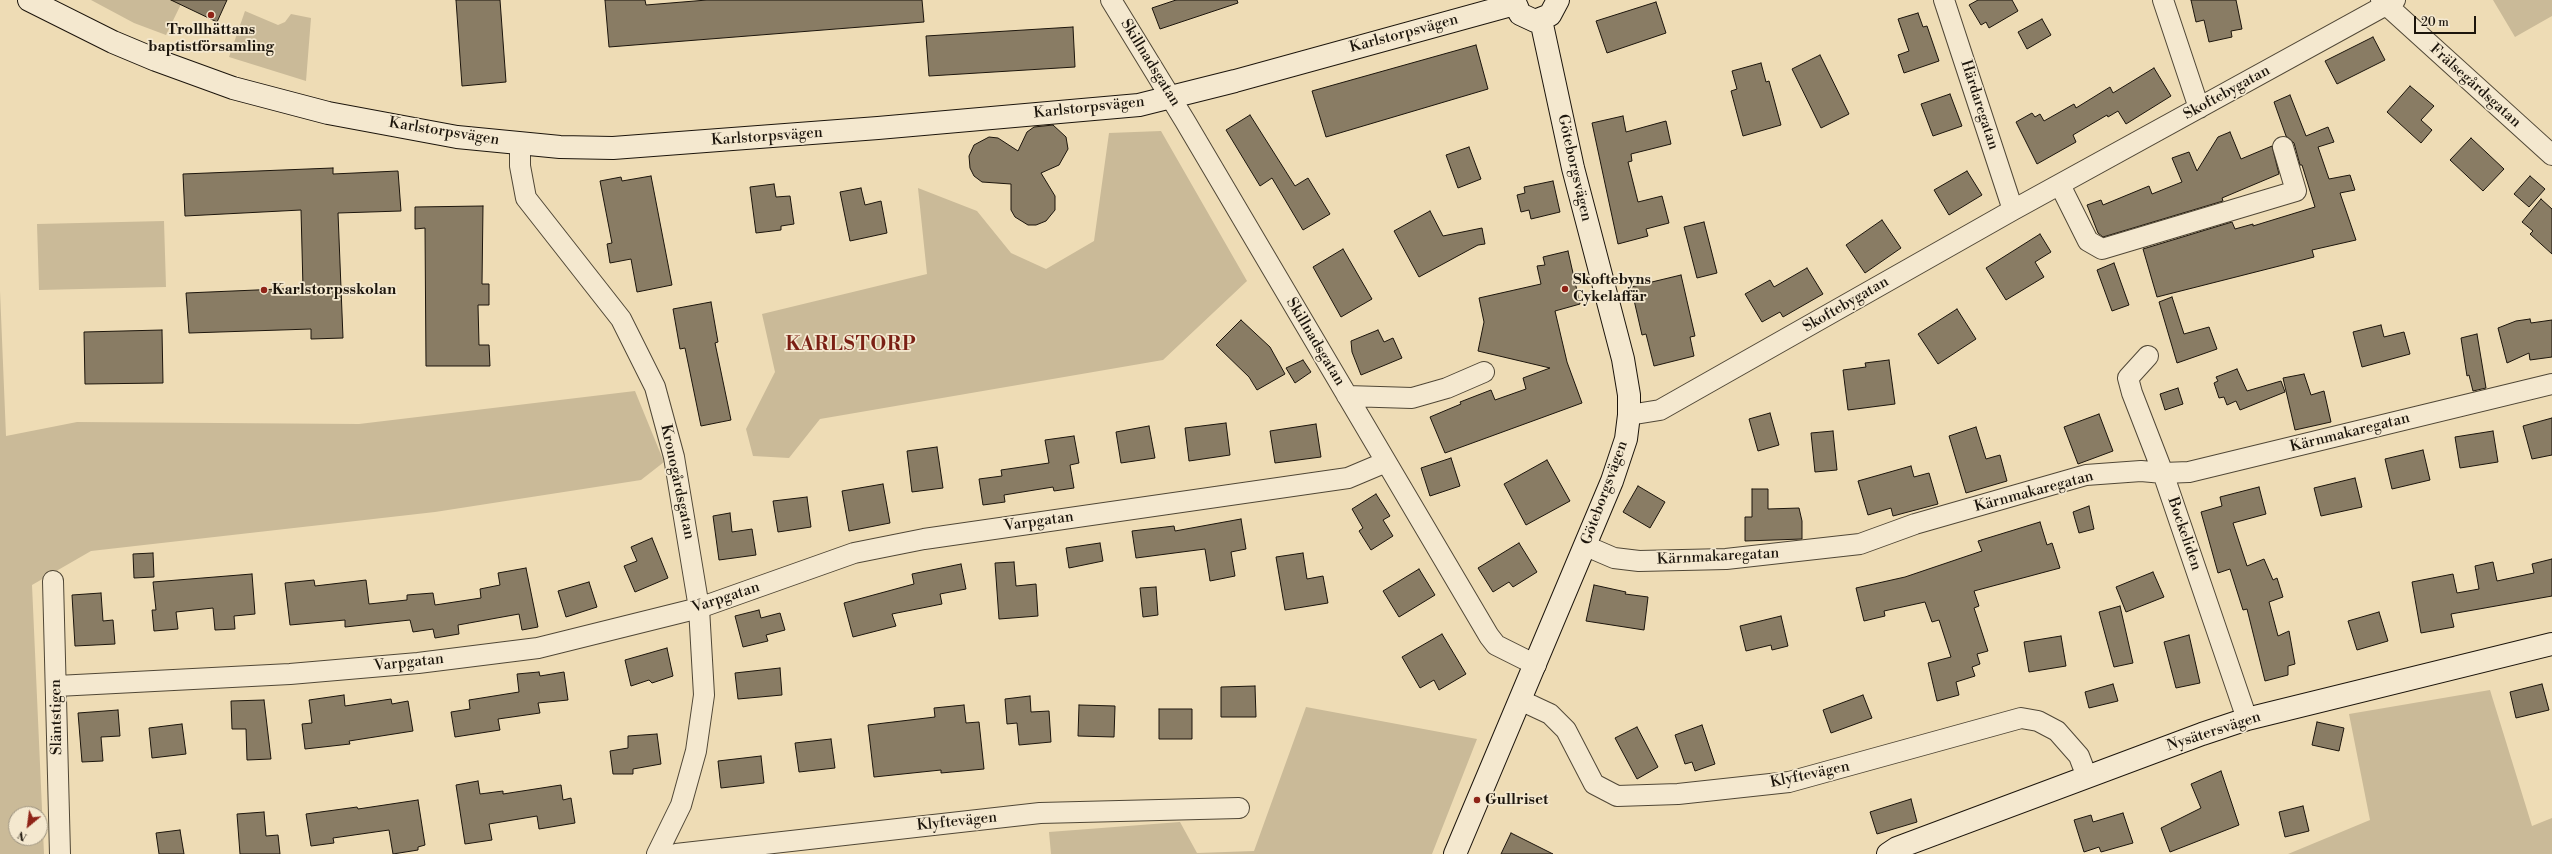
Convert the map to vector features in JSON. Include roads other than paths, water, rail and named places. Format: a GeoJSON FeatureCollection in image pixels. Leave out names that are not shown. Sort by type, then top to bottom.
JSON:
{"type":"FeatureCollection","features":[{"type":"Feature","properties":{"kind":"street","name":"Karlstorpsvägen"},"geometry":{"type":"LineString","coordinates":[[29,0],[113,42],[233,88],[328,113],[457,137],[520,143],[621,147],[878,128],[1139,105],[1235,81],[1514,2]]}},
{"type":"Feature","properties":{"kind":"street","name":"Skillnadsgatan"},"geometry":{"type":"LineString","coordinates":[[1111,0],[1171,96],[1489,636],[1496,645],[1536,665]]}},
{"type":"Feature","properties":{"kind":"street"},"geometry":{"type":"LineString","coordinates":[[1514,2],[1524,18],[1541,20],[1554,11],[1558,0]]}},
{"type":"Feature","properties":{"kind":"street","name":"Härdaregatan"},"geometry":{"type":"LineString","coordinates":[[1944,0],[2014,210]]}},
{"type":"Feature","properties":{"kind":"street"},"geometry":{"type":"LineString","coordinates":[[2163,0],[2199,108]]}},
{"type":"Feature","properties":{"kind":"street","name":"Skoftebygatan"},"geometry":{"type":"LineString","coordinates":[[1629,415],[1660,410],[2014,210],[2388,2]]}},
{"type":"Feature","properties":{"kind":"street","name":"Frälsegårdsgatan"},"geometry":{"type":"LineString","coordinates":[[2388,2],[2552,155]]}},
{"type":"Feature","properties":{"kind":"street","name":"Göteborgsvägen"},"geometry":{"type":"LineString","coordinates":[[1454,854],[1586,546],[1626,439],[1629,415],[1629,395],[1623,359],[1573,168],[1541,20]]}},
{"type":"Feature","properties":{"kind":"street","name":"Kronogårdsgatan"},"geometry":{"type":"LineString","coordinates":[[520,143],[520,166],[526,198],[621,319],[655,387],[674,457],[699,608],[704,695],[696,751],[681,805],[657,854]]}},
{"type":"Feature","properties":{"kind":"street"},"geometry":{"type":"LineString","coordinates":[[2060,185],[2088,241],[2102,249],[2296,191],[2284,147]]}},
{"type":"Feature","properties":{"kind":"street","name":"Bockeliden"},"geometry":{"type":"LineString","coordinates":[[2148,356],[2128,378],[2132,393],[2163,473],[2247,719]]}},
{"type":"Feature","properties":{"kind":"street"},"geometry":{"type":"LineString","coordinates":[[1347,396],[1412,398],[1447,388],[1484,372]]}},
{"type":"Feature","properties":{"kind":"street","name":"Kärnmakaregatan"},"geometry":{"type":"LineString","coordinates":[[1586,546],[1614,558],[1639,561],[1726,559],[1860,544],[1915,524],[2086,475],[2141,471],[2163,473],[2189,472],[2552,384]]}},
{"type":"Feature","properties":{"kind":"street","name":"Varpgatan"},"geometry":{"type":"LineString","coordinates":[[57,686],[290,674],[418,663],[538,648],[699,608],[854,553],[924,539],[1348,478],[1386,462]]}},
{"type":"Feature","properties":{"kind":"street","name":"Släntstigen"},"geometry":{"type":"LineString","coordinates":[[53,581],[57,686],[60,854]]}},
{"type":"Feature","properties":{"kind":"street","name":"Nysätersvägen"},"geometry":{"type":"LineString","coordinates":[[1888,854],[1897,848],[2247,719],[2552,644]]}},
{"type":"Feature","properties":{"kind":"street","name":"Klyftevägen"},"geometry":{"type":"LineString","coordinates":[[1520,700],[1550,714],[1566,730],[1594,784],[1616,796],[1678,794],[1789,782],[2021,718],[2038,721],[2057,731],[2079,756],[2087,777]]}},
{"type":"Feature","properties":{"kind":"street","name":"Klyftevägen"},"geometry":{"type":"LineString","coordinates":[[676,854],[1040,813],[1239,808]]}},
{"type":"Feature","properties":{"kind":"place","name":"Trollhättans baptistförsamling"},"geometry":{"type":"Point","coordinates":[211,15]}},
{"type":"Feature","properties":{"kind":"place","name":"Skoftebyns Cykelaffär"},"geometry":{"type":"Point","coordinates":[1565,289]}},
{"type":"Feature","properties":{"kind":"place","name":"Karlstorpsskolan"},"geometry":{"type":"Point","coordinates":[264,290]}},
{"type":"Feature","properties":{"kind":"place","name":"Gullriset"},"geometry":{"type":"Point","coordinates":[1477,800]}},
{"type":"Feature","properties":{"kind":"district","name":"KARLSTORP"},"geometry":{"type":"Point","coordinates":[851,345]}}]}
